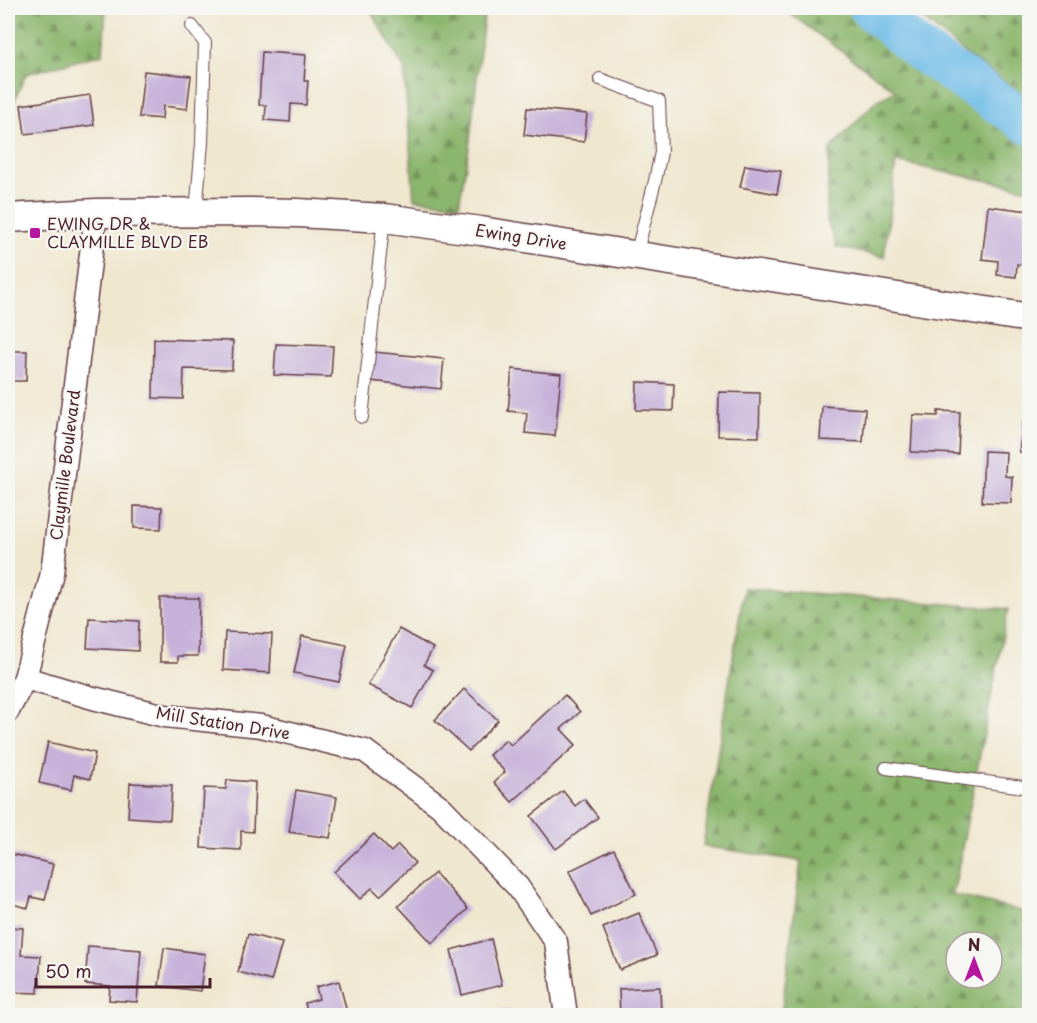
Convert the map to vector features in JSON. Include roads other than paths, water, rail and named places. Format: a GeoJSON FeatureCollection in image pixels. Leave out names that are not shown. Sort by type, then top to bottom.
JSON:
{"type":"FeatureCollection","features":[{"type":"Feature","properties":{"kind":"street","name":"Ewing Drive"},"geometry":{"type":"LineString","coordinates":[[8,218],[96,213],[196,212],[298,213],[384,218],[636,255],[1029,318]]}},
{"type":"Feature","properties":{"kind":"street","name":"Claymille Boulevard"},"geometry":{"type":"LineString","coordinates":[[8,711],[25,678],[52,573],[96,213]]}},
{"type":"Feature","properties":{"kind":"street","name":"Mill Station Drive"},"geometry":{"type":"LineString","coordinates":[[25,678],[165,716],[261,726],[365,751],[441,807],[518,887],[556,942],[566,1016]]}},
{"type":"Feature","properties":{"kind":"lane"},"geometry":{"type":"LineString","coordinates":[[192,26],[205,43],[202,143],[196,212]]}},
{"type":"Feature","properties":{"kind":"lane"},"geometry":{"type":"LineString","coordinates":[[600,80],[659,101],[661,152],[636,255]]}},
{"type":"Feature","properties":{"kind":"lane"},"geometry":{"type":"LineString","coordinates":[[362,417],[384,218]]}},
{"type":"Feature","properties":{"kind":"lane"},"geometry":{"type":"LineString","coordinates":[[886,768],[1029,788]]}},
{"type":"Feature","properties":{"kind":"waterway"},"geometry":{"type":"LineString","coordinates":[[870,8],[917,48],[1030,124]]}},
{"type":"Feature","properties":{"kind":"place","name":"EWING DR & CLAYMILLE BLVD EB"},"geometry":{"type":"Point","coordinates":[35,233]}}]}
